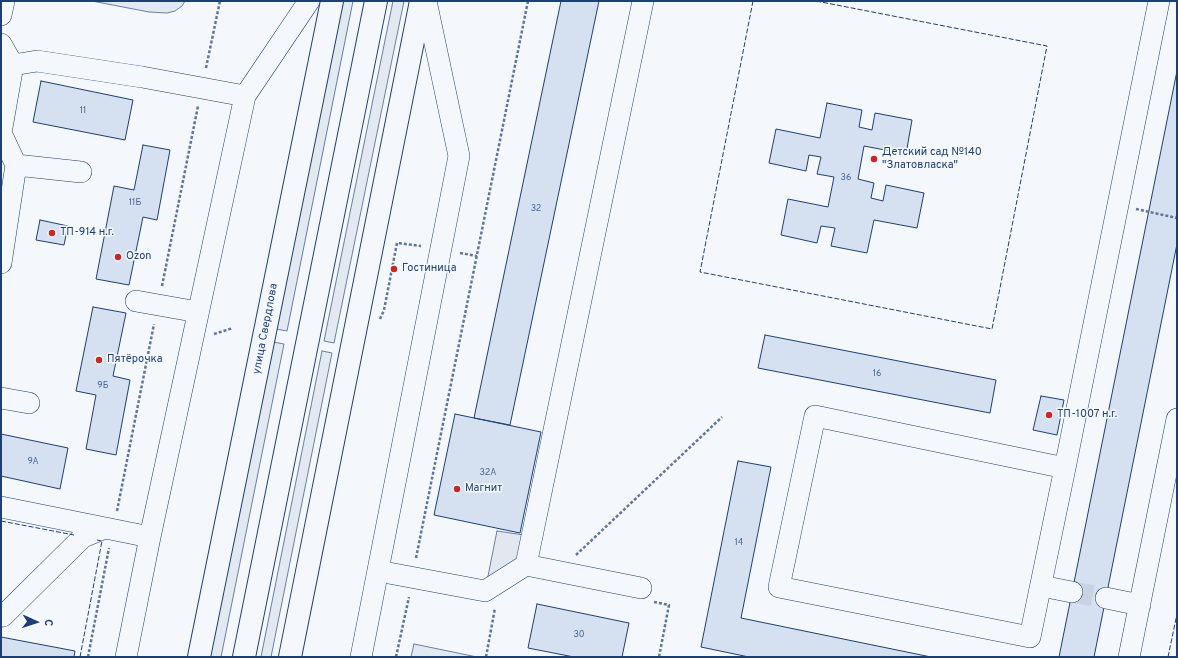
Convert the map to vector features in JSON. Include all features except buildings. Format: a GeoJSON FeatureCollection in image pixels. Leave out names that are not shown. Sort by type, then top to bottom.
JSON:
{"type":"FeatureCollection","features":[{"type":"Feature","properties":{"kind":"main road","name":"улица Свердлова"},"geometry":{"type":"LineString","coordinates":[[200,657],[332,1]]}},
{"type":"Feature","properties":{"kind":"main road"},"geometry":{"type":"LineString","coordinates":[[244,657],[376,1]]}},
{"type":"Feature","properties":{"kind":"main road"},"geometry":{"type":"LineString","coordinates":[[290,657],[421,1]]}},
{"type":"Feature","properties":{"kind":"street"},"geometry":{"type":"LineString","coordinates":[[1,15],[4,1]]}},
{"type":"Feature","properties":{"kind":"street"},"geometry":{"type":"LineString","coordinates":[[126,657],[150,537],[244,96],[310,1]]}},
{"type":"Feature","properties":{"kind":"street"},"geometry":{"type":"LineString","coordinates":[[361,657],[440,257],[458,156],[426,1]]}},
{"type":"Feature","properties":{"kind":"street"},"geometry":{"type":"LineString","coordinates":[[526,565],[643,1]]}},
{"type":"Feature","properties":{"kind":"street"},"geometry":{"type":"LineString","coordinates":[[1065,468],[815,416],[779,587],[1030,637],[1065,468],[1159,1]]}},
{"type":"Feature","properties":{"kind":"street"},"geometry":{"type":"LineString","coordinates":[[1,44],[13,65],[2,133],[16,164],[1,263]]}},
{"type":"Feature","properties":{"kind":"street"},"geometry":{"type":"LineString","coordinates":[[13,65],[37,61],[244,96]]}},
{"type":"Feature","properties":{"kind":"street"},"geometry":{"type":"LineString","coordinates":[[16,164],[81,172]]}},
{"type":"Feature","properties":{"kind":"street"},"geometry":{"type":"LineString","coordinates":[[136,301],[198,312]]}},
{"type":"Feature","properties":{"kind":"street"},"geometry":{"type":"LineString","coordinates":[[1,398],[29,403]]}},
{"type":"Feature","properties":{"kind":"street"},"geometry":{"type":"LineString","coordinates":[[1129,657],[1177,419]]}},
{"type":"Feature","properties":{"kind":"street"},"geometry":{"type":"LineString","coordinates":[[1,507],[150,537]]}},
{"type":"Feature","properties":{"kind":"street"},"geometry":{"type":"LineString","coordinates":[[1,615],[3,616],[83,537],[109,528]]}},
{"type":"Feature","properties":{"kind":"street"},"geometry":{"type":"LineString","coordinates":[[378,570],[485,591],[526,565],[644,594]]}},
{"type":"Feature","properties":{"kind":"street"},"geometry":{"type":"LineString","coordinates":[[1041,586],[1072,592]]}},
{"type":"Feature","properties":{"kind":"street"},"geometry":{"type":"LineString","coordinates":[[1106,598],[1140,605]]}},
{"type":"Feature","properties":{"kind":"path"},"geometry":{"type":"LineString","coordinates":[[88,657],[109,528],[158,305],[220,1]]}},
{"type":"Feature","properties":{"kind":"path"},"geometry":{"type":"LineString","coordinates":[[396,657],[528,1]]}},
{"type":"Feature","properties":{"kind":"path"},"geometry":{"type":"LineString","coordinates":[[1118,204],[1177,218]]}},
{"type":"Feature","properties":{"kind":"path"},"geometry":{"type":"LineString","coordinates":[[559,572],[722,417]]}},
{"type":"Feature","properties":{"kind":"path"},"geometry":{"type":"LineString","coordinates":[[644,594],[669,605],[659,657]]}},
{"type":"Feature","properties":{"kind":"path"},"geometry":{"type":"LineString","coordinates":[[486,657],[495,607]]}},
{"type":"Feature","properties":{"kind":"shaded area"},"geometry":{"type":"Polygon","coordinates":[[[92,1],[185,1],[182,6],[175,11],[167,13],[149,12],[92,1]]]}},
{"type":"Feature","properties":{"kind":"shaded area"},"geometry":{"type":"Polygon","coordinates":[[[342,1],[353,1],[287,331],[276,329],[342,1]]]}},
{"type":"Feature","properties":{"kind":"shaded area"},"geometry":{"type":"Polygon","coordinates":[[[393,1],[404,1],[334,343],[324,341],[393,1]]]}},
{"type":"Feature","properties":{"kind":"shaded area"},"geometry":{"type":"Polygon","coordinates":[[[273,342],[284,344],[221,657],[209,657],[273,342]]]}},
{"type":"Feature","properties":{"kind":"shaded area"},"geometry":{"type":"Polygon","coordinates":[[[322,351],[332,353],[271,657],[261,657],[322,351]]]}},
{"type":"Feature","properties":{"kind":"shaded area"},"geometry":{"type":"Polygon","coordinates":[[[497,531],[531,536],[526,565],[485,591],[497,531]]]}},
{"type":"Feature","properties":{"kind":"shaded area"},"geometry":{"type":"Polygon","coordinates":[[[414,644],[477,657],[411,657],[414,644]]]}},
{"type":"Feature","properties":{"kind":"tunnel"},"geometry":{"type":"LineString","coordinates":[[1072,592],[1106,598]]}},
{"type":"Feature","properties":{"kind":"fence"},"geometry":{"type":"LineString","coordinates":[[753,1],[700,272],[992,329],[1047,46],[816,1]]}},
{"type":"Feature","properties":{"kind":"fence"},"geometry":{"type":"LineString","coordinates":[[1,521],[74,535]]}},
{"type":"Feature","properties":{"kind":"fence"},"geometry":{"type":"LineString","coordinates":[[80,657],[102,541],[97,540]]}},
{"type":"Feature","properties":{"kind":"fence"},"geometry":{"type":"LineString","coordinates":[[1168,657],[1177,614]]}},
{"type":"Feature","properties":{"kind":"place","name":"Детский сад №140 \"Златовласка\""},"geometry":{"type":"Point","coordinates":[874,159]}},
{"type":"Feature","properties":{"kind":"place","name":"ТП-914 н.г."},"geometry":{"type":"Point","coordinates":[52,233]}},
{"type":"Feature","properties":{"kind":"place","name":"Ozon"},"geometry":{"type":"Point","coordinates":[118,257]}},
{"type":"Feature","properties":{"kind":"place","name":"Гостиница"},"geometry":{"type":"Point","coordinates":[394,269]}},
{"type":"Feature","properties":{"kind":"place","name":"Пятёрочка"},"geometry":{"type":"Point","coordinates":[99,360]}},
{"type":"Feature","properties":{"kind":"place","name":"ТП-1007 н.г."},"geometry":{"type":"Point","coordinates":[1049,415]}},
{"type":"Feature","properties":{"kind":"place","name":"Магнит"},"geometry":{"type":"Point","coordinates":[457,489]}}]}
